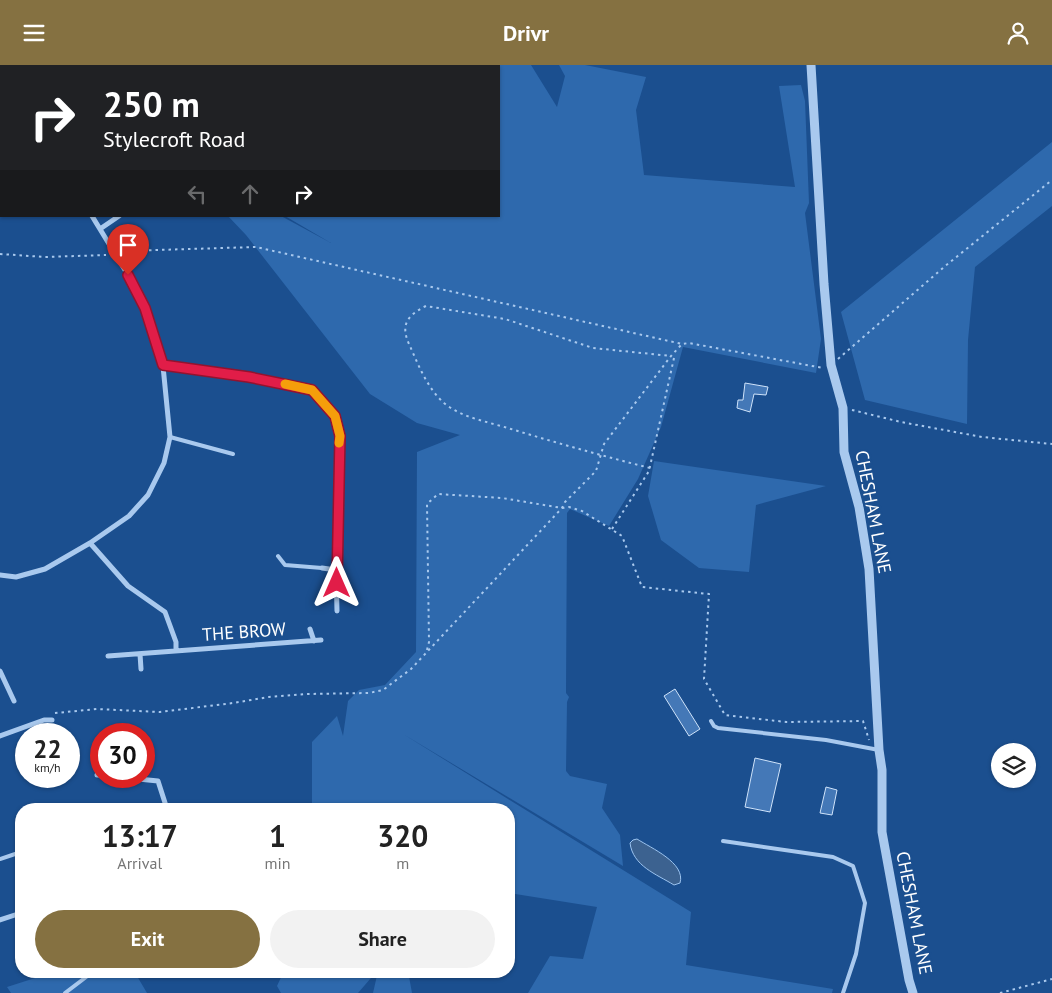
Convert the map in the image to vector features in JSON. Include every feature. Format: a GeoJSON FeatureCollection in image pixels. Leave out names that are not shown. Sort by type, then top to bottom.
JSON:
{"type":"FeatureCollection","features":[{"type":"Feature","properties":{"kind":"street","name":"CHESHAM LANE"},"geometry":{"type":"LineString","coordinates":[[810,65],[824,284],[832,367],[843,408],[844,451],[859,507],[869,569],[875,750],[882,770],[882,832],[909,980],[914,993]]}},
{"type":"Feature","properties":{"kind":"street"},"geometry":{"type":"LineString","coordinates":[[0,575],[16,577],[45,569],[90,543],[129,516],[148,495],[164,463],[170,437],[163,365],[145,308],[128,275],[93,217]]}},
{"type":"Feature","properties":{"kind":"street"},"geometry":{"type":"LineString","coordinates":[[100,229],[118,217]]}},
{"type":"Feature","properties":{"kind":"street"},"geometry":{"type":"LineString","coordinates":[[163,365],[249,377],[312,390],[335,416],[340,436],[336,569],[337,611]]}},
{"type":"Feature","properties":{"kind":"street"},"geometry":{"type":"LineString","coordinates":[[90,543],[128,586],[165,612],[176,642],[176,651]]}},
{"type":"Feature","properties":{"kind":"street"},"geometry":{"type":"LineString","coordinates":[[322,568],[336,569]]}},
{"type":"Feature","properties":{"kind":"street","name":"THE BROW"},"geometry":{"type":"LineString","coordinates":[[310,629],[314,641]]}},
{"type":"Feature","properties":{"kind":"street","name":"THE BROW"},"geometry":{"type":"LineString","coordinates":[[108,656],[321,640]]}},
{"type":"Feature","properties":{"kind":"street"},"geometry":{"type":"LineString","coordinates":[[140,653],[141,669]]}},
{"type":"Feature","properties":{"kind":"street"},"geometry":{"type":"LineString","coordinates":[[0,671],[14,701]]}},
{"type":"Feature","properties":{"kind":"street"},"geometry":{"type":"LineString","coordinates":[[0,736],[44,720],[52,720]]}},
{"type":"Feature","properties":{"kind":"street"},"geometry":{"type":"LineString","coordinates":[[155,781],[158,781],[165,803]]}},
{"type":"Feature","properties":{"kind":"street"},"geometry":{"type":"LineString","coordinates":[[0,920],[15,915]]}},
{"type":"Feature","properties":{"kind":"lane"},"geometry":{"type":"LineString","coordinates":[[170,437],[233,454]]}},
{"type":"Feature","properties":{"kind":"lane"},"geometry":{"type":"LineString","coordinates":[[278,556],[285,565],[322,568]]}},
{"type":"Feature","properties":{"kind":"lane"},"geometry":{"type":"LineString","coordinates":[[711,721],[718,728],[826,740],[875,750]]}},
{"type":"Feature","properties":{"kind":"lane"},"geometry":{"type":"LineString","coordinates":[[723,841],[833,857],[853,867],[865,903],[856,954],[843,993]]}},
{"type":"Feature","properties":{"kind":"lane"},"geometry":{"type":"LineString","coordinates":[[0,859],[15,854]]}},
{"type":"Feature","properties":{"kind":"lane"},"geometry":{"type":"LineString","coordinates":[[65,993],[85,978]]}},
{"type":"Feature","properties":{"kind":"path"},"geometry":{"type":"LineString","coordinates":[[126,250],[256,247],[682,344],[689,343],[832,367],[944,267],[1052,180]]}},
{"type":"Feature","properties":{"kind":"path"},"geometry":{"type":"LineString","coordinates":[[0,254],[45,257],[110,255]]}},
{"type":"Feature","properties":{"kind":"path"},"geometry":{"type":"LineString","coordinates":[[650,468],[467,415],[445,403],[432,390],[405,335],[407,320],[414,312],[426,306],[505,319],[593,348],[671,356]]}},
{"type":"Feature","properties":{"kind":"path"},"geometry":{"type":"LineString","coordinates":[[52,713],[97,709],[160,712],[269,697],[369,693],[383,690],[411,669],[596,471],[604,444],[682,344]]}},
{"type":"Feature","properties":{"kind":"path"},"geometry":{"type":"LineString","coordinates":[[612,529],[650,468],[674,358],[671,356]]}},
{"type":"Feature","properties":{"kind":"path"},"geometry":{"type":"LineString","coordinates":[[843,408],[901,422],[982,437],[1052,444]]}},
{"type":"Feature","properties":{"kind":"path"},"geometry":{"type":"LineString","coordinates":[[426,653],[429,642],[427,504],[438,494],[502,498],[562,508],[569,507],[582,511],[622,536],[642,587],[709,594],[704,679],[725,715],[786,721],[863,721],[875,750]]}},
{"type":"Feature","properties":{"kind":"path"},"geometry":{"type":"LineString","coordinates":[[1000,993],[1052,979]]}},
{"type":"Feature","properties":{"kind":"shaded area"},"geometry":{"type":"Polygon","coordinates":[[[500,65],[531,65],[557,107],[565,76],[559,65],[585,65],[646,77],[636,110],[644,175],[795,187],[779,86],[801,85],[805,101],[809,203],[805,213],[821,339],[816,373],[683,347],[661,427],[638,479],[609,526],[570,509],[567,513],[566,693],[569,697],[567,702],[566,771],[570,776],[607,784],[602,808],[620,835],[623,866],[403,734],[515,803],[312,803],[312,742],[337,716],[343,736],[348,701],[359,690],[385,685],[416,652],[417,452],[460,435],[417,423],[370,394],[246,235],[229,217],[283,217],[331,243],[287,217],[500,217],[500,65]]]}},
{"type":"Feature","properties":{"kind":"shaded area"},"geometry":{"type":"Polygon","coordinates":[[[1052,142],[1052,206],[975,267],[968,340],[967,424],[865,400],[841,312],[1052,142]]]}},
{"type":"Feature","properties":{"kind":"shaded area"},"geometry":{"type":"Polygon","coordinates":[[[654,461],[826,486],[756,505],[749,572],[699,568],[661,540],[648,496],[654,461]]]}},
{"type":"Feature","properties":{"kind":"shaded area"},"geometry":{"type":"Polygon","coordinates":[[[515,803],[691,912],[686,965],[833,989],[832,993],[528,993],[550,956],[583,959],[597,907],[515,894],[515,803]]]}},
{"type":"Feature","properties":{"kind":"shaded area"},"geometry":{"type":"Polygon","coordinates":[[[637,839],[673,863],[678,869],[680,883],[674,885],[646,869],[640,863],[632,851],[630,843],[637,839]]]}},
{"type":"Feature","properties":{"kind":"shaded area"},"geometry":{"type":"Polygon","coordinates":[[[35,978],[138,978],[147,993],[11,993],[7,987],[35,978]]]}},
{"type":"Feature","properties":{"kind":"shaded area"},"geometry":{"type":"Polygon","coordinates":[[[281,978],[371,978],[358,993],[281,993],[277,986],[281,978]]]}},
{"type":"Feature","properties":{"kind":"shaded area"},"geometry":{"type":"Polygon","coordinates":[[[376,978],[409,978],[412,993],[373,993],[376,978]]]}},
{"type":"Feature","properties":{"kind":"building"},"geometry":{"type":"Polygon","coordinates":[[[745,383],[768,387],[766,395],[754,394],[750,412],[737,408],[738,400],[743,400],[745,383]]]}},
{"type":"Feature","properties":{"kind":"building"},"geometry":{"type":"Polygon","coordinates":[[[675,689],[700,729],[689,736],[664,696],[675,689]]]}},
{"type":"Feature","properties":{"kind":"building"},"geometry":{"type":"Polygon","coordinates":[[[755,758],[781,764],[770,812],[745,807],[755,758]]]}},
{"type":"Feature","properties":{"kind":"building"},"geometry":{"type":"Polygon","coordinates":[[[826,787],[837,790],[832,815],[820,813],[826,787]]]}},
{"type":"Feature","properties":{"kind":"slow traffic"},"geometry":{"type":"LineString","coordinates":[[285,384],[312,390],[335,416],[340,436],[339,443]]}},
{"type":"Feature","properties":{"kind":"route"},"geometry":{"type":"LineString","coordinates":[[128,275],[145,308],[163,365],[249,377],[312,390],[335,416],[340,436],[337,583]]}}]}
